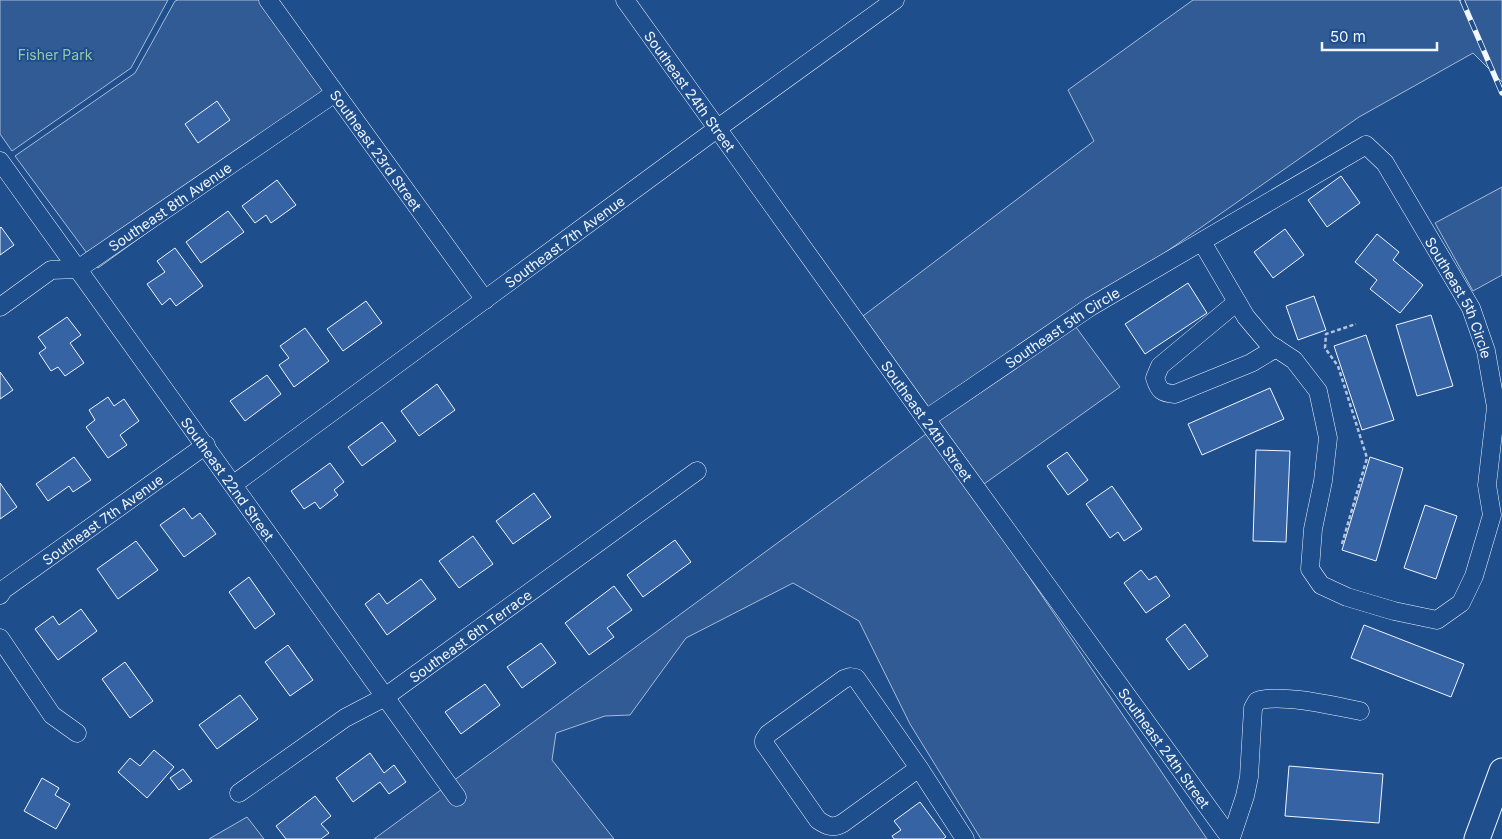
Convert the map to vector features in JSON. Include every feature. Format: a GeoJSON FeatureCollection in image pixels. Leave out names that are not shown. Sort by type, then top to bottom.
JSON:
{"type":"FeatureCollection","features":[{"type":"Feature","properties":{"kind":"highway"},"geometry":{"type":"LineString","coordinates":[[1477,839],[1502,771]]}},
{"type":"Feature","properties":{"kind":"street","name":"Southeast 23rd Street"},"geometry":{"type":"LineString","coordinates":[[268,0],[485,300]]}},
{"type":"Feature","properties":{"kind":"street","name":"Southeast 24th Street"},"geometry":{"type":"LineString","coordinates":[[626,0],[926,419],[1231,839]]}},
{"type":"Feature","properties":{"kind":"street","name":"Southeast 7th Avenue"},"geometry":{"type":"LineString","coordinates":[[234,484],[895,0]]}},
{"type":"Feature","properties":{"kind":"street","name":"Southeast 8th Avenue"},"geometry":{"type":"LineString","coordinates":[[78,270],[335,93]]}},
{"type":"Feature","properties":{"kind":"street","name":"Southeast 5th Circle"},"geometry":{"type":"LineString","coordinates":[[926,419],[1090,307],[1366,145],[1385,163],[1471,308],[1486,351],[1496,407],[1487,485],[1492,515],[1474,576],[1461,603],[1436,620],[1394,611],[1347,597],[1321,585],[1310,569],[1313,529],[1323,481],[1328,438],[1318,391],[1294,360],[1268,343],[1246,317],[1202,242]]}},
{"type":"Feature","properties":{"kind":"street","name":"Southeast 22nd Street"},"geometry":{"type":"LineString","coordinates":[[0,161],[206,445],[457,797]]}},
{"type":"Feature","properties":{"kind":"street"},"geometry":{"type":"LineString","coordinates":[[0,307],[52,270],[78,270]]}},
{"type":"Feature","properties":{"kind":"street"},"geometry":{"type":"LineString","coordinates":[[1237,302],[1160,366],[1155,378],[1159,390],[1164,393],[1175,394],[1251,363],[1276,348]]}},
{"type":"Feature","properties":{"kind":"street","name":"Southeast 7th Avenue"},"geometry":{"type":"LineString","coordinates":[[0,595],[3,590],[51,555],[206,445]]}},
{"type":"Feature","properties":{"kind":"street","name":"Southeast 6th Terrace"},"geometry":{"type":"LineString","coordinates":[[239,793],[345,718],[385,697],[697,471]]}},
{"type":"Feature","properties":{"kind":"street"},"geometry":{"type":"LineString","coordinates":[[0,638],[52,715],[77,733]]}},
{"type":"Feature","properties":{"kind":"street"},"geometry":{"type":"LineString","coordinates":[[919,768],[843,823],[838,826],[828,826],[818,820],[764,743],[764,740],[775,729],[844,679],[856,678],[919,768],[965,839]]}},
{"type":"Feature","properties":{"kind":"street"},"geometry":{"type":"LineString","coordinates":[[1231,839],[1249,777],[1253,708],[1257,701],[1265,698],[1279,698],[1360,710]]}},
{"type":"Feature","properties":{"kind":"path"},"geometry":{"type":"LineString","coordinates":[[1342,544],[1367,458],[1338,366],[1325,348],[1326,334],[1356,324]]}},
{"type":"Feature","properties":{"kind":"shaded area","name":"Fisher Park"},"geometry":{"type":"Polygon","coordinates":[[[0,0],[168,0],[131,68],[12,151],[0,134],[0,0]]]}},
{"type":"Feature","properties":{"kind":"shaded area"},"geometry":{"type":"Polygon","coordinates":[[[267,0],[336,96],[98,268],[15,156],[135,73],[175,1],[267,0]]]}},
{"type":"Feature","properties":{"kind":"shaded area"},"geometry":{"type":"Polygon","coordinates":[[[1193,0],[1502,0],[1502,82],[1473,53],[1359,117],[1070,319],[1120,387],[984,484],[863,316],[1094,141],[1068,90],[1193,0]]]}},
{"type":"Feature","properties":{"kind":"shaded area"},"geometry":{"type":"Polygon","coordinates":[[[1502,187],[1502,275],[1473,291],[1435,223],[1502,187]]]}},
{"type":"Feature","properties":{"kind":"shaded area"},"geometry":{"type":"Polygon","coordinates":[[[926,434],[1015,556],[1207,839],[981,839],[910,724],[859,621],[793,583],[686,638],[630,715],[605,716],[556,733],[552,760],[614,839],[374,839],[926,434]]]}},
{"type":"Feature","properties":{"kind":"shaded area"},"geometry":{"type":"Polygon","coordinates":[[[247,817],[264,839],[209,839],[247,817]]]}},
{"type":"Feature","properties":{"kind":"building"},"geometry":{"type":"Polygon","coordinates":[[[217,101],[230,120],[198,143],[185,124],[217,101]]]}},
{"type":"Feature","properties":{"kind":"building"},"geometry":{"type":"Polygon","coordinates":[[[1341,176],[1360,203],[1327,227],[1308,200],[1341,176]]]}},
{"type":"Feature","properties":{"kind":"building"},"geometry":{"type":"Polygon","coordinates":[[[277,180],[296,205],[271,223],[266,215],[255,223],[242,206],[277,180]]]}},
{"type":"Feature","properties":{"kind":"building"},"geometry":{"type":"Polygon","coordinates":[[[228,211],[244,232],[201,263],[186,242],[228,211]]]}},
{"type":"Feature","properties":{"kind":"building"},"geometry":{"type":"Polygon","coordinates":[[[0,228],[14,245],[0,255],[0,228]]]}},
{"type":"Feature","properties":{"kind":"building"},"geometry":{"type":"Polygon","coordinates":[[[1285,229],[1304,255],[1273,278],[1254,252],[1285,229]]]}},
{"type":"Feature","properties":{"kind":"building"},"geometry":{"type":"Polygon","coordinates":[[[1377,234],[1399,252],[1393,260],[1423,285],[1400,313],[1370,289],[1377,280],[1355,262],[1377,234]]]}},
{"type":"Feature","properties":{"kind":"building"},"geometry":{"type":"Polygon","coordinates":[[[175,248],[203,286],[176,306],[170,298],[162,305],[147,284],[165,272],[157,261],[175,248]]]}},
{"type":"Feature","properties":{"kind":"building"},"geometry":{"type":"Polygon","coordinates":[[[1188,283],[1207,313],[1145,354],[1125,324],[1188,283]]]}},
{"type":"Feature","properties":{"kind":"building"},"geometry":{"type":"Polygon","coordinates":[[[1314,296],[1326,330],[1298,340],[1286,306],[1314,296]]]}},
{"type":"Feature","properties":{"kind":"building"},"geometry":{"type":"Polygon","coordinates":[[[366,301],[382,323],[343,351],[327,329],[366,301]]]}},
{"type":"Feature","properties":{"kind":"building"},"geometry":{"type":"Polygon","coordinates":[[[1431,315],[1453,386],[1417,396],[1396,325],[1431,315]]]}},
{"type":"Feature","properties":{"kind":"building"},"geometry":{"type":"Polygon","coordinates":[[[67,317],[81,335],[70,343],[84,363],[65,376],[58,367],[51,371],[39,353],[46,348],[38,337],[67,317]]]}},
{"type":"Feature","properties":{"kind":"building"},"geometry":{"type":"Polygon","coordinates":[[[305,328],[329,361],[294,387],[279,365],[289,358],[280,346],[305,328]]]}},
{"type":"Feature","properties":{"kind":"building"},"geometry":{"type":"Polygon","coordinates":[[[1366,335],[1394,420],[1362,430],[1334,346],[1366,335]]]}},
{"type":"Feature","properties":{"kind":"building"},"geometry":{"type":"Polygon","coordinates":[[[0,372],[13,390],[0,399],[0,372]]]}},
{"type":"Feature","properties":{"kind":"building"},"geometry":{"type":"Polygon","coordinates":[[[267,375],[281,394],[245,421],[230,401],[267,375]]]}},
{"type":"Feature","properties":{"kind":"building"},"geometry":{"type":"Polygon","coordinates":[[[437,384],[455,410],[419,436],[401,411],[437,384]]]}},
{"type":"Feature","properties":{"kind":"building"},"geometry":{"type":"Polygon","coordinates":[[[1270,388],[1284,419],[1202,455],[1188,424],[1270,388]]]}},
{"type":"Feature","properties":{"kind":"building"},"geometry":{"type":"Polygon","coordinates":[[[108,397],[114,406],[124,399],[139,421],[120,435],[127,445],[108,458],[86,427],[95,420],[89,410],[108,397]]]}},
{"type":"Feature","properties":{"kind":"building"},"geometry":{"type":"Polygon","coordinates":[[[382,422],[396,441],[362,466],[348,447],[382,422]]]}},
{"type":"Feature","properties":{"kind":"building"},"geometry":{"type":"Polygon","coordinates":[[[1256,450],[1290,451],[1286,542],[1253,541],[1256,450]]]}},
{"type":"Feature","properties":{"kind":"building"},"geometry":{"type":"Polygon","coordinates":[[[1067,452],[1088,480],[1068,495],[1047,466],[1067,452]]]}},
{"type":"Feature","properties":{"kind":"building"},"geometry":{"type":"Polygon","coordinates":[[[74,457],[91,480],[73,492],[69,486],[48,501],[36,484],[74,457]]]}},
{"type":"Feature","properties":{"kind":"building"},"geometry":{"type":"Polygon","coordinates":[[[1370,457],[1403,468],[1376,561],[1342,550],[1370,457]]]}},
{"type":"Feature","properties":{"kind":"building"},"geometry":{"type":"Polygon","coordinates":[[[330,463],[344,482],[334,490],[338,495],[320,509],[315,502],[304,509],[291,491],[330,463]]]}},
{"type":"Feature","properties":{"kind":"building"},"geometry":{"type":"Polygon","coordinates":[[[0,483],[17,507],[0,519],[0,483]]]}},
{"type":"Feature","properties":{"kind":"building"},"geometry":{"type":"Polygon","coordinates":[[[1112,486],[1142,529],[1124,541],[1118,532],[1110,538],[1086,504],[1112,486]]]}},
{"type":"Feature","properties":{"kind":"building"},"geometry":{"type":"Polygon","coordinates":[[[534,493],[551,517],[513,544],[496,521],[534,493]]]}},
{"type":"Feature","properties":{"kind":"building"},"geometry":{"type":"Polygon","coordinates":[[[1425,505],[1457,516],[1436,579],[1404,568],[1425,505]]]}},
{"type":"Feature","properties":{"kind":"building"},"geometry":{"type":"Polygon","coordinates":[[[184,508],[192,519],[200,513],[216,534],[184,557],[160,525],[184,508]]]}},
{"type":"Feature","properties":{"kind":"building"},"geometry":{"type":"Polygon","coordinates":[[[473,536],[493,564],[459,588],[439,561],[473,536]]]}},
{"type":"Feature","properties":{"kind":"building"},"geometry":{"type":"Polygon","coordinates":[[[675,540],[691,562],[643,597],[627,575],[675,540]]]}},
{"type":"Feature","properties":{"kind":"building"},"geometry":{"type":"Polygon","coordinates":[[[136,541],[158,570],[118,599],[97,569],[136,541]]]}},
{"type":"Feature","properties":{"kind":"building"},"geometry":{"type":"Polygon","coordinates":[[[1141,570],[1149,580],[1156,576],[1170,596],[1146,613],[1124,583],[1141,570]]]}},
{"type":"Feature","properties":{"kind":"building"},"geometry":{"type":"Polygon","coordinates":[[[249,577],[275,614],[255,629],[229,592],[249,577]]]}},
{"type":"Feature","properties":{"kind":"building"},"geometry":{"type":"Polygon","coordinates":[[[421,579],[436,599],[387,635],[365,604],[379,593],[387,604],[421,579]]]}},
{"type":"Feature","properties":{"kind":"building"},"geometry":{"type":"Polygon","coordinates":[[[614,586],[632,610],[607,628],[614,637],[589,655],[565,623],[614,586]]]}},
{"type":"Feature","properties":{"kind":"building"},"geometry":{"type":"Polygon","coordinates":[[[81,609],[97,631],[58,660],[35,629],[53,616],[59,625],[81,609]]]}},
{"type":"Feature","properties":{"kind":"building"},"geometry":{"type":"Polygon","coordinates":[[[1185,624],[1208,656],[1189,670],[1166,639],[1185,624]]]}},
{"type":"Feature","properties":{"kind":"building"},"geometry":{"type":"Polygon","coordinates":[[[1364,625],[1464,664],[1451,697],[1351,658],[1364,625]]]}},
{"type":"Feature","properties":{"kind":"building"},"geometry":{"type":"Polygon","coordinates":[[[541,643],[556,663],[522,688],[507,667],[541,643]]]}},
{"type":"Feature","properties":{"kind":"building"},"geometry":{"type":"Polygon","coordinates":[[[288,645],[313,680],[290,696],[265,662],[288,645]]]}},
{"type":"Feature","properties":{"kind":"building"},"geometry":{"type":"Polygon","coordinates":[[[125,662],[153,701],[130,718],[102,679],[125,662]]]}},
{"type":"Feature","properties":{"kind":"building"},"geometry":{"type":"Polygon","coordinates":[[[485,684],[500,705],[461,734],[445,712],[485,684]]]}},
{"type":"Feature","properties":{"kind":"building"},"geometry":{"type":"Polygon","coordinates":[[[240,695],[258,719],[217,749],[199,725],[240,695]]]}},
{"type":"Feature","properties":{"kind":"building"},"geometry":{"type":"Polygon","coordinates":[[[154,750],[174,767],[147,798],[118,772],[130,758],[140,766],[154,750]]]}},
{"type":"Feature","properties":{"kind":"building"},"geometry":{"type":"Polygon","coordinates":[[[370,753],[384,773],[394,765],[406,782],[389,794],[380,782],[353,802],[336,778],[370,753]]]}},
{"type":"Feature","properties":{"kind":"building"},"geometry":{"type":"Polygon","coordinates":[[[1289,766],[1383,774],[1379,823],[1285,816],[1289,766]]]}},
{"type":"Feature","properties":{"kind":"building"},"geometry":{"type":"Polygon","coordinates":[[[183,769],[192,781],[179,790],[170,778],[183,769]]]}},
{"type":"Feature","properties":{"kind":"building"},"geometry":{"type":"Polygon","coordinates":[[[42,778],[59,788],[55,795],[70,804],[56,829],[24,811],[42,778]]]}},
{"type":"Feature","properties":{"kind":"building"},"geometry":{"type":"Polygon","coordinates":[[[315,796],[331,816],[321,824],[329,833],[321,839],[286,839],[276,826],[315,796]]]}},
{"type":"Feature","properties":{"kind":"building"},"geometry":{"type":"Polygon","coordinates":[[[920,802],[946,837],[943,839],[894,839],[892,836],[901,830],[894,821],[920,802]]]}},
{"type":"Feature","properties":{"kind":"railway"},"geometry":{"type":"LineString","coordinates":[[1462,0],[1502,93]]}}]}
